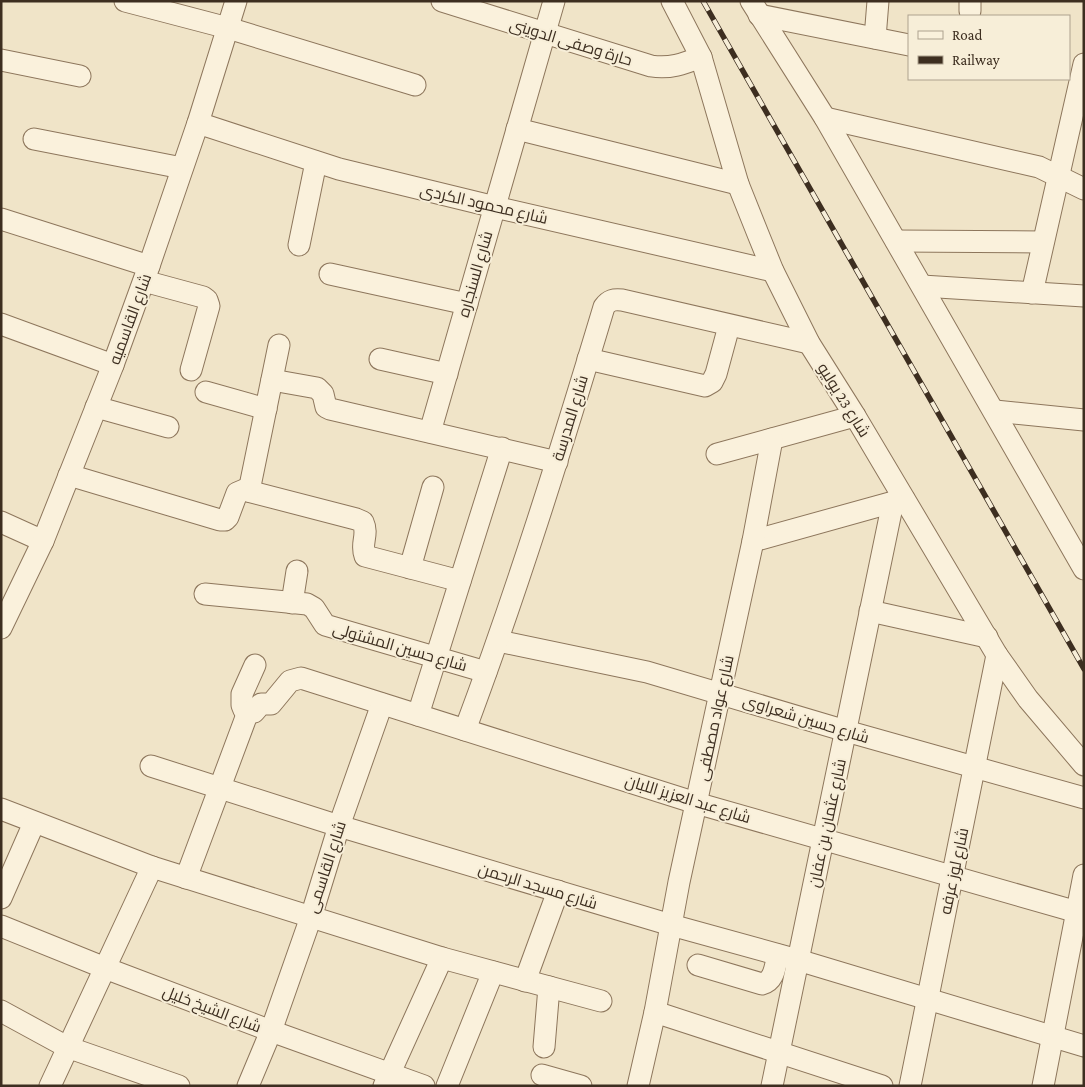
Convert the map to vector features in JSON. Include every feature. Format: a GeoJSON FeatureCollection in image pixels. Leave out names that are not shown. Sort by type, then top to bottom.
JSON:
{"type":"FeatureCollection","features":[{"type":"Feature","properties":{"kind":"street"},"geometry":{"type":"LineString","coordinates":[[125,1],[228,28],[415,86]]}},
{"type":"Feature","properties":{"kind":"street","name":"شارع القاسميه"},"geometry":{"type":"LineString","coordinates":[[1,628],[43,541],[113,365],[147,273],[198,123],[236,1]]}},
{"type":"Feature","properties":{"kind":"street","name":"حارة وصفى الدوينى"},"geometry":{"type":"LineString","coordinates":[[442,1],[651,66],[666,68],[679,66],[701,57]]}},
{"type":"Feature","properties":{"kind":"street","name":"شارع السنجاره"},"geometry":{"type":"LineString","coordinates":[[430,432],[554,1]]}},
{"type":"Feature","properties":{"kind":"street","name":"شارع 23 يوليو"},"geometry":{"type":"LineString","coordinates":[[672,1],[701,57],[738,184],[773,271],[809,343],[855,416],[899,501],[997,655],[1028,699],[1084,765]]}},
{"type":"Feature","properties":{"kind":"street"},"geometry":{"type":"LineString","coordinates":[[875,38],[878,1]]}},
{"type":"Feature","properties":{"kind":"street"},"geometry":{"type":"LineString","coordinates":[[755,8],[908,45]]}},
{"type":"Feature","properties":{"kind":"street"},"geometry":{"type":"LineString","coordinates":[[755,8],[825,118],[1082,565]]}},
{"type":"Feature","properties":{"kind":"street"},"geometry":{"type":"LineString","coordinates":[[1,60],[80,76]]}},
{"type":"Feature","properties":{"kind":"street"},"geometry":{"type":"LineString","coordinates":[[1032,293],[1079,76]]}},
{"type":"Feature","properties":{"kind":"street"},"geometry":{"type":"LineString","coordinates":[[825,118],[1039,167],[1084,189]]}},
{"type":"Feature","properties":{"kind":"street","name":"شارع محمود الكردى"},"geometry":{"type":"LineString","coordinates":[[198,123],[292,152],[316,162],[495,207],[773,271]]}},
{"type":"Feature","properties":{"kind":"street"},"geometry":{"type":"LineString","coordinates":[[517,129],[738,184]]}},
{"type":"Feature","properties":{"kind":"street"},"geometry":{"type":"LineString","coordinates":[[34,139],[182,168]]}},
{"type":"Feature","properties":{"kind":"street"},"geometry":{"type":"LineString","coordinates":[[299,245],[316,162]]}},
{"type":"Feature","properties":{"kind":"street"},"geometry":{"type":"LineString","coordinates":[[1,219],[147,273],[207,300],[209,306],[192,370]]}},
{"type":"Feature","properties":{"kind":"street"},"geometry":{"type":"LineString","coordinates":[[896,241],[1044,242]]}},
{"type":"Feature","properties":{"kind":"street"},"geometry":{"type":"LineString","coordinates":[[330,274],[467,304]]}},
{"type":"Feature","properties":{"kind":"street"},"geometry":{"type":"LineString","coordinates":[[922,286],[1084,296]]}},
{"type":"Feature","properties":{"kind":"street","name":"شارع المدرسة"},"geometry":{"type":"LineString","coordinates":[[465,730],[498,641],[557,462],[604,308],[608,302],[615,299],[809,343]]}},
{"type":"Feature","properties":{"kind":"street"},"geometry":{"type":"LineString","coordinates":[[1,324],[113,365]]}},
{"type":"Feature","properties":{"kind":"street"},"geometry":{"type":"LineString","coordinates":[[588,360],[705,386],[712,382],[716,374],[729,326]]}},
{"type":"Feature","properties":{"kind":"street"},"geometry":{"type":"LineString","coordinates":[[249,491],[279,345]]}},
{"type":"Feature","properties":{"kind":"street"},"geometry":{"type":"LineString","coordinates":[[380,359],[447,374]]}},
{"type":"Feature","properties":{"kind":"street"},"geometry":{"type":"LineString","coordinates":[[272,380],[317,388],[323,394],[326,407],[330,409],[557,462]]}},
{"type":"Feature","properties":{"kind":"street"},"geometry":{"type":"LineString","coordinates":[[206,392],[266,409]]}},
{"type":"Feature","properties":{"kind":"street"},"geometry":{"type":"LineString","coordinates":[[96,407],[168,427]]}},
{"type":"Feature","properties":{"kind":"street"},"geometry":{"type":"LineString","coordinates":[[995,412],[1084,420]]}},
{"type":"Feature","properties":{"kind":"street"},"geometry":{"type":"LineString","coordinates":[[717,454],[855,416]]}},
{"type":"Feature","properties":{"kind":"street","name":"شارع عواد مصطفى"},"geometry":{"type":"LineString","coordinates":[[638,1086],[655,1012],[696,803],[753,541],[772,439]]}},
{"type":"Feature","properties":{"kind":"street"},"geometry":{"type":"LineString","coordinates":[[418,716],[502,448]]}},
{"type":"Feature","properties":{"kind":"street"},"geometry":{"type":"LineString","coordinates":[[69,475],[220,520],[225,520],[228,517],[237,493],[249,491],[363,522],[366,528],[362,548],[364,556],[460,581]]}},
{"type":"Feature","properties":{"kind":"street"},"geometry":{"type":"LineString","coordinates":[[410,568],[433,487]]}},
{"type":"Feature","properties":{"kind":"street"},"geometry":{"type":"LineString","coordinates":[[753,541],[899,501]]}},
{"type":"Feature","properties":{"kind":"street","name":"شارع عثمان بن عفان"},"geometry":{"type":"LineString","coordinates":[[772,1086],[779,1052],[788,957],[823,840],[870,611],[899,501]]}},
{"type":"Feature","properties":{"kind":"street"},"geometry":{"type":"LineString","coordinates":[[1,522],[43,541]]}},
{"type":"Feature","properties":{"kind":"street"},"geometry":{"type":"LineString","coordinates":[[292,603],[297,571]]}},
{"type":"Feature","properties":{"kind":"street","name":"شارع حسين المشتولى"},"geometry":{"type":"LineString","coordinates":[[205,594],[307,604],[314,608],[325,625],[486,672]]}},
{"type":"Feature","properties":{"kind":"street"},"geometry":{"type":"LineString","coordinates":[[870,611],[987,637]]}},
{"type":"Feature","properties":{"kind":"street","name":"شارع حسين شعراوى"},"geometry":{"type":"LineString","coordinates":[[498,641],[639,670],[846,732],[1084,798]]}},
{"type":"Feature","properties":{"kind":"street","name":"شارع لوز عرفه"},"geometry":{"type":"LineString","coordinates":[[910,1086],[997,655]]}},
{"type":"Feature","properties":{"kind":"street"},"geometry":{"type":"LineString","coordinates":[[186,878],[248,712],[244,710],[242,694],[254,665]]}},
{"type":"Feature","properties":{"kind":"street","name":"شارع عبد العزيز اللبان"},"geometry":{"type":"LineString","coordinates":[[248,712],[254,712],[261,704],[271,704],[286,684],[294,678],[301,678],[696,803],[1081,913]]}},
{"type":"Feature","properties":{"kind":"street","name":"شارع القاسمى"},"geometry":{"type":"LineString","coordinates":[[248,1086],[271,1031],[311,917],[339,826],[382,704]]}},
{"type":"Feature","properties":{"kind":"street","name":"شارع مسجد الرحمن"},"geometry":{"type":"LineString","coordinates":[[151,766],[339,826],[671,925],[788,957],[1084,1046]]}},
{"type":"Feature","properties":{"kind":"street"},"geometry":{"type":"LineString","coordinates":[[1,809],[34,823],[186,878],[442,958],[601,1001]]}},
{"type":"Feature","properties":{"kind":"street"},"geometry":{"type":"LineString","coordinates":[[1,898],[34,823]]}},
{"type":"Feature","properties":{"kind":"street"},"geometry":{"type":"LineString","coordinates":[[50,1086],[152,867]]}},
{"type":"Feature","properties":{"kind":"street"},"geometry":{"type":"LineString","coordinates":[[1043,1086],[1081,913],[1084,876]]}},
{"type":"Feature","properties":{"kind":"street"},"geometry":{"type":"LineString","coordinates":[[525,981],[558,891]]}},
{"type":"Feature","properties":{"kind":"street","name":"شارع الشيخ خليل"},"geometry":{"type":"LineString","coordinates":[[1,926],[271,1031],[387,1079],[424,1086]]}},
{"type":"Feature","properties":{"kind":"street"},"geometry":{"type":"LineString","coordinates":[[698,965],[762,984],[772,977],[788,957]]}},
{"type":"Feature","properties":{"kind":"street"},"geometry":{"type":"LineString","coordinates":[[387,1079],[442,958]]}},
{"type":"Feature","properties":{"kind":"street"},"geometry":{"type":"LineString","coordinates":[[447,1086],[493,972]]}},
{"type":"Feature","properties":{"kind":"street"},"geometry":{"type":"LineString","coordinates":[[544,1047],[549,987]]}},
{"type":"Feature","properties":{"kind":"street"},"geometry":{"type":"LineString","coordinates":[[1,1011],[67,1047],[179,1086]]}},
{"type":"Feature","properties":{"kind":"street"},"geometry":{"type":"LineString","coordinates":[[655,1012],[882,1086]]}},
{"type":"Feature","properties":{"kind":"street"},"geometry":{"type":"LineString","coordinates":[[542,1075],[582,1086]]}},
{"type":"Feature","properties":{"kind":"railway"},"geometry":{"type":"LineString","coordinates":[[703,1],[1084,669]]}}]}
